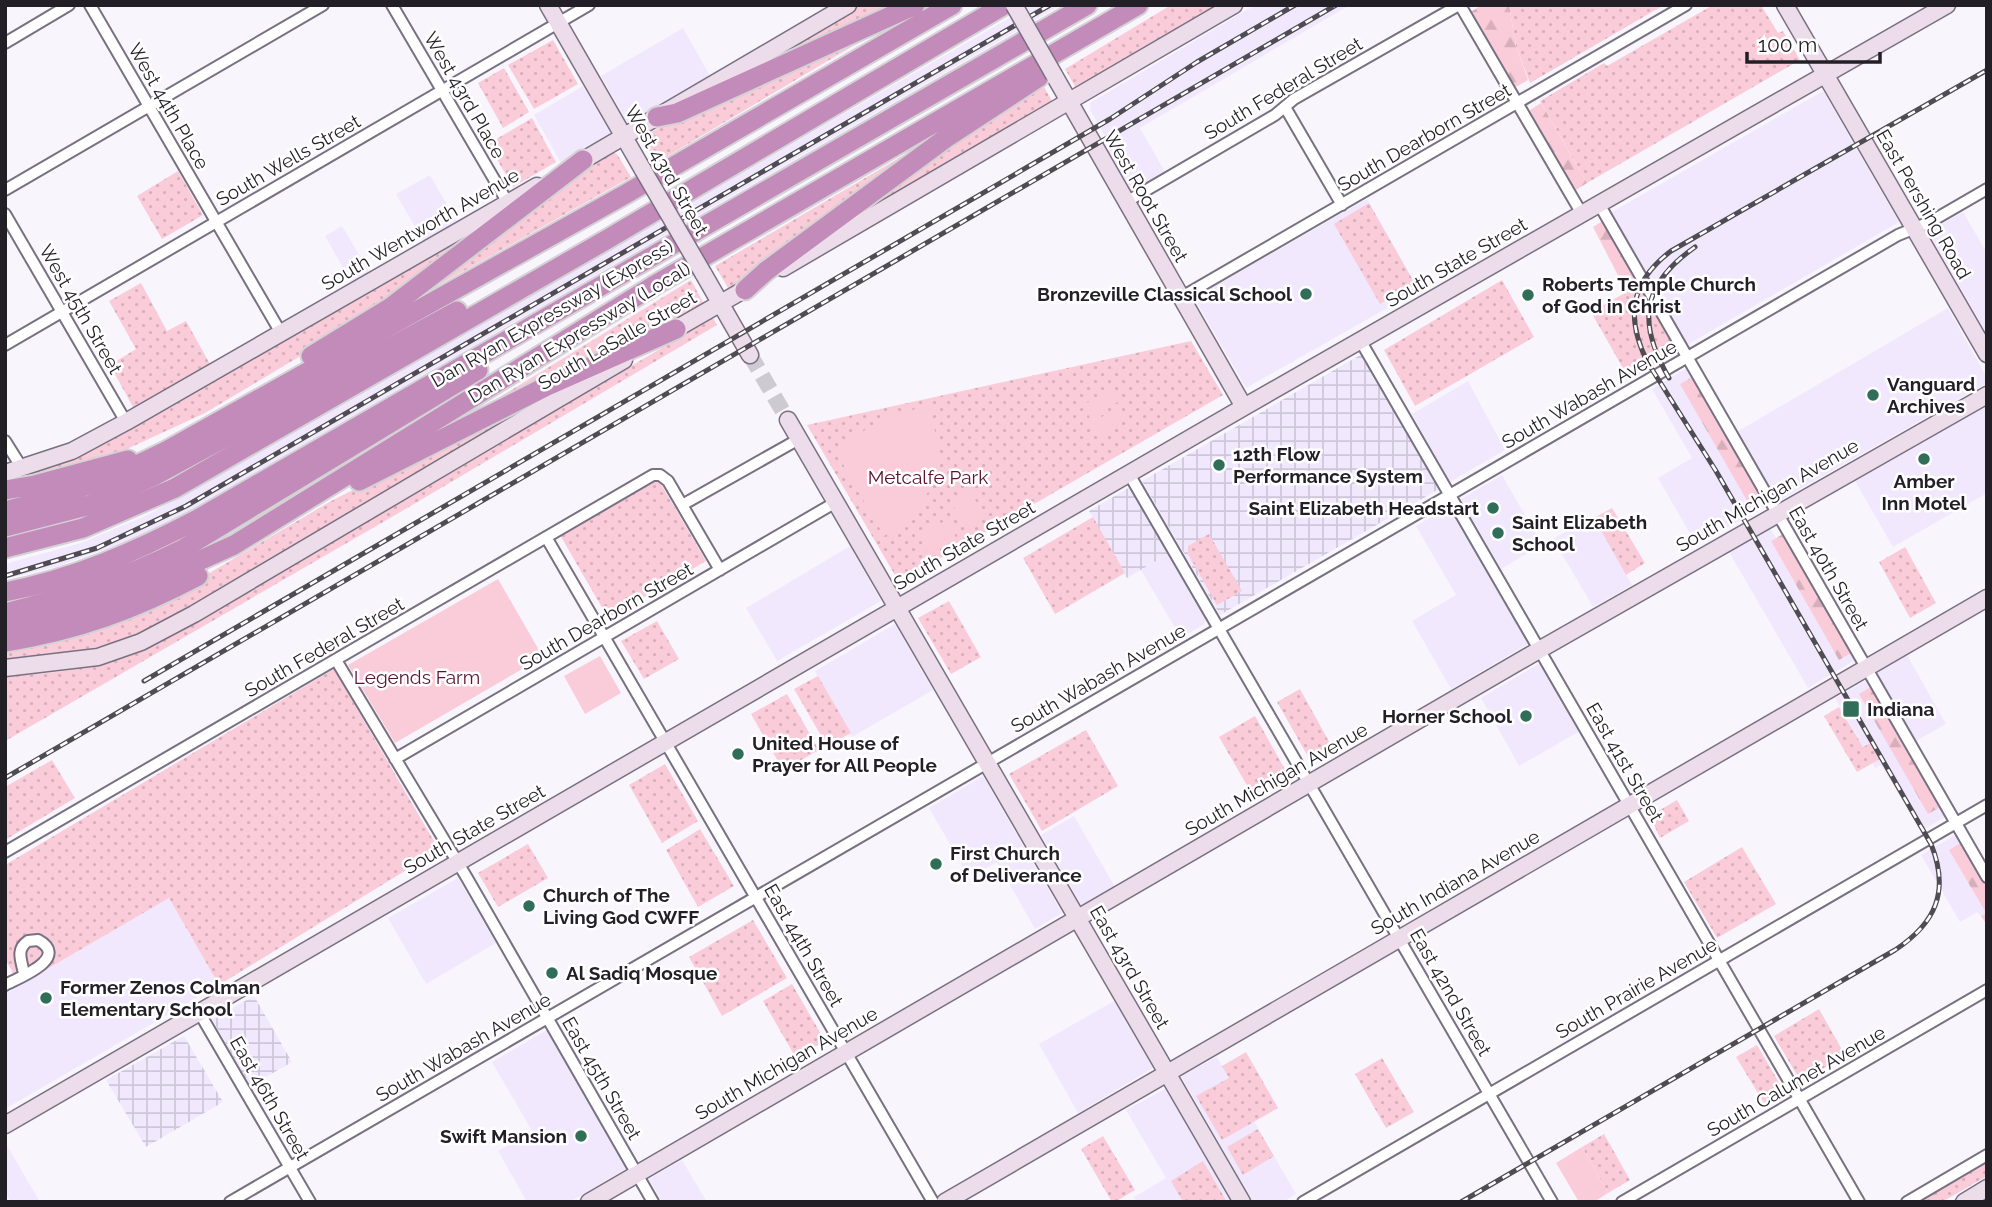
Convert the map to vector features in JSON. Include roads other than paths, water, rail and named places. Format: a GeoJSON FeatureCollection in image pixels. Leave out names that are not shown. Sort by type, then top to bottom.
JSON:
{"type":"FeatureCollection","features":[{"type":"Feature","properties":{"kind":"highway"},"geometry":{"type":"LineString","coordinates":[[657,117],[677,113],[915,5]]}},
{"type":"Feature","properties":{"kind":"highway"},"geometry":{"type":"LineString","coordinates":[[5,511],[90,485],[166,451],[624,195],[952,5]]}},
{"type":"Feature","properties":{"kind":"highway","name":"Dan Ryan Expressway (Express)"},"geometry":{"type":"LineString","coordinates":[[5,548],[83,528],[175,488],[1004,5]]}},
{"type":"Feature","properties":{"kind":"highway","name":"Dan Ryan Expressway (Express)"},"geometry":{"type":"LineString","coordinates":[[5,592],[69,575],[152,543],[1087,5]]}},
{"type":"Feature","properties":{"kind":"highway","name":"Dan Ryan Expressway (Local)"},"geometry":{"type":"LineString","coordinates":[[5,624],[75,610],[123,595],[234,545],[653,286],[1139,5]]}},
{"type":"Feature","properties":{"kind":"highway"},"geometry":{"type":"LineString","coordinates":[[745,290],[765,271],[946,138],[1075,55],[1111,21]]}},
{"type":"Feature","properties":{"kind":"highway"},"geometry":{"type":"LineString","coordinates":[[222,420],[254,390],[391,307],[583,160]]}},
{"type":"Feature","properties":{"kind":"highway"},"geometry":{"type":"LineString","coordinates":[[5,527],[90,505],[156,475],[491,292],[548,273]]}},
{"type":"Feature","properties":{"kind":"highway"},"geometry":{"type":"LineString","coordinates":[[5,613],[95,587],[139,571],[181,550],[578,310],[617,276]]}},
{"type":"Feature","properties":{"kind":"highway"},"geometry":{"type":"LineString","coordinates":[[306,502],[340,490],[547,386],[676,329]]}},
{"type":"Feature","properties":{"kind":"highway"},"geometry":{"type":"LineString","coordinates":[[5,490],[35,485],[166,451]]}},
{"type":"Feature","properties":{"kind":"highway"},"geometry":{"type":"LineString","coordinates":[[5,642],[96,622],[147,602],[203,573],[234,545]]}},
{"type":"Feature","properties":{"kind":"main road","name":"West 43rd Street"},"geometry":{"type":"LineString","coordinates":[[548,5],[750,355]]}},
{"type":"Feature","properties":{"kind":"main road","name":"South Wentworth Avenue"},"geometry":{"type":"LineString","coordinates":[[5,473],[72,451],[126,422],[848,5]]}},
{"type":"Feature","properties":{"kind":"main road","name":"West Root Street"},"geometry":{"type":"LineString","coordinates":[[1014,5],[1244,407]]}},
{"type":"Feature","properties":{"kind":"main road","name":"South LaSalle Street"},"geometry":{"type":"LineString","coordinates":[[5,668],[98,657],[141,642],[194,614],[676,329],[1234,5]]}},
{"type":"Feature","properties":{"kind":"main road","name":"East Pershing Road"},"geometry":{"type":"LineString","coordinates":[[1785,5],[1987,354]]}},
{"type":"Feature","properties":{"kind":"main road","name":"South State Street"},"geometry":{"type":"LineString","coordinates":[[5,1125],[1360,340],[1947,5]]}},
{"type":"Feature","properties":{"kind":"main road","name":"South Michigan Avenue"},"geometry":{"type":"LineString","coordinates":[[589,1202],[1539,650],[1987,394]]}},
{"type":"Feature","properties":{"kind":"main road"},"geometry":{"type":"LineString","coordinates":[[788,420],[897,608]]}},
{"type":"Feature","properties":{"kind":"main road","name":"South Indiana Avenue"},"geometry":{"type":"LineString","coordinates":[[945,1202],[1987,598]]}},
{"type":"Feature","properties":{"kind":"main road","name":"East 43rd Street"},"geometry":{"type":"LineString","coordinates":[[897,608],[1242,1202]]}},
{"type":"Feature","properties":{"kind":"main road"},"geometry":{"type":"LineString","coordinates":[[1964,1202],[1987,1188]]}},
{"type":"Feature","properties":{"kind":"street"},"geometry":{"type":"LineString","coordinates":[[5,43],[69,5]]}},
{"type":"Feature","properties":{"kind":"street","name":"West 44th Place"},"geometry":{"type":"LineString","coordinates":[[90,5],[281,333]]}},
{"type":"Feature","properties":{"kind":"street"},"geometry":{"type":"LineString","coordinates":[[5,190],[323,5]]}},
{"type":"Feature","properties":{"kind":"street","name":"West 43rd Place"},"geometry":{"type":"LineString","coordinates":[[392,5],[508,203]]}},
{"type":"Feature","properties":{"kind":"street","name":"South Wells Street"},"geometry":{"type":"LineString","coordinates":[[5,345],[589,5]]}},
{"type":"Feature","properties":{"kind":"street"},"geometry":{"type":"LineString","coordinates":[[1459,5],[1582,214]]}},
{"type":"Feature","properties":{"kind":"street","name":"South Federal Street"},"geometry":{"type":"LineString","coordinates":[[1126,202],[1275,115],[1294,99],[1459,5]]}},
{"type":"Feature","properties":{"kind":"street","name":"South Dearborn Street"},"geometry":{"type":"LineString","coordinates":[[1180,298],[1686,5]]}},
{"type":"Feature","properties":{"kind":"street"},"geometry":{"type":"LineString","coordinates":[[1285,107],[1342,205]]}},
{"type":"Feature","properties":{"kind":"street","name":"South Wabash Avenue"},"geometry":{"type":"LineString","coordinates":[[230,1202],[1898,235],[1930,222],[1987,189]]}},
{"type":"Feature","properties":{"kind":"street","name":"East 40th Street"},"geometry":{"type":"LineString","coordinates":[[1599,204],[1987,877]]}},
{"type":"Feature","properties":{"kind":"street","name":"West 45th Street"},"geometry":{"type":"LineString","coordinates":[[5,214],[126,422]]}},
{"type":"Feature","properties":{"kind":"street","name":"East 41st Street"},"geometry":{"type":"LineString","coordinates":[[1360,340],[1859,1202]]}},
{"type":"Feature","properties":{"kind":"street"},"geometry":{"type":"LineString","coordinates":[[720,570],[682,505],[799,439]]}},
{"type":"Feature","properties":{"kind":"street"},"geometry":{"type":"LineString","coordinates":[[5,441],[22,468]]}},
{"type":"Feature","properties":{"kind":"street","name":"East 42nd Street"},"geometry":{"type":"LineString","coordinates":[[1129,474],[1552,1202]]}},
{"type":"Feature","properties":{"kind":"street","name":"South Federal Street"},"geometry":{"type":"LineString","coordinates":[[5,852],[653,475],[660,475],[668,481],[682,505]]}},
{"type":"Feature","properties":{"kind":"street","name":"South Dearborn Street"},"geometry":{"type":"LineString","coordinates":[[395,759],[836,502]]}},
{"type":"Feature","properties":{"kind":"street","name":"East 44th Street"},"geometry":{"type":"LineString","coordinates":[[546,537],[933,1202]]}},
{"type":"Feature","properties":{"kind":"street"},"geometry":{"type":"LineString","coordinates":[[336,660],[457,863]]}},
{"type":"Feature","properties":{"kind":"street","name":"South Prairie Avenue"},"geometry":{"type":"LineString","coordinates":[[1303,1202],[1987,805]]}},
{"type":"Feature","properties":{"kind":"street","name":"East 45th Street"},"geometry":{"type":"LineString","coordinates":[[457,863],[653,1202]]}},
{"type":"Feature","properties":{"kind":"street"},"geometry":{"type":"LineString","coordinates":[[5,985],[24,974]]}},
{"type":"Feature","properties":{"kind":"street","name":"South Calumet Avenue"},"geometry":{"type":"LineString","coordinates":[[1622,1202],[1987,990]]}},
{"type":"Feature","properties":{"kind":"street","name":"East 46th Street"},"geometry":{"type":"LineString","coordinates":[[200,1012],[310,1202]]}},
{"type":"Feature","properties":{"kind":"street"},"geometry":{"type":"LineString","coordinates":[[1907,1202],[1987,1155]]}},
{"type":"Feature","properties":{"kind":"tunnel"},"geometry":{"type":"LineString","coordinates":[[750,355],[788,420]]}},
{"type":"Feature","properties":{"kind":"railway"},"geometry":{"type":"LineString","coordinates":[[5,576],[97,548],[186,506],[1050,5]]}},
{"type":"Feature","properties":{"kind":"railway"},"geometry":{"type":"LineString","coordinates":[[144,681],[1110,119],[1197,62],[1295,5]]}},
{"type":"Feature","properties":{"kind":"railway"},"geometry":{"type":"LineString","coordinates":[[5,778],[1336,5]]}},
{"type":"Feature","properties":{"kind":"railway"},"geometry":{"type":"LineString","coordinates":[[1461,1202],[1895,950],[1921,929],[1929,917],[1939,891],[1937,861],[1931,844],[1716,471],[1648,363],[1636,331],[1634,316],[1640,288],[1647,275],[1671,251],[1987,70]]}},
{"type":"Feature","properties":{"kind":"railway"},"geometry":{"type":"LineString","coordinates":[[1669,378],[1652,340],[1650,306],[1664,276],[1695,247]]}},
{"type":"Feature","properties":{"kind":"place","name":"Bronzeville Classical School"},"geometry":{"type":"Point","coordinates":[1306,294]}},
{"type":"Feature","properties":{"kind":"place","name":"Roberts Temple Church of God in Christ"},"geometry":{"type":"Point","coordinates":[1528,295]}},
{"type":"Feature","properties":{"kind":"place","name":"Vanguard Archives"},"geometry":{"type":"Point","coordinates":[1873,395]}},
{"type":"Feature","properties":{"kind":"place","name":"Amber Inn Motel"},"geometry":{"type":"Point","coordinates":[1924,459]}},
{"type":"Feature","properties":{"kind":"place","name":"12th Flow Performance System"},"geometry":{"type":"Point","coordinates":[1219,465]}},
{"type":"Feature","properties":{"kind":"place","name":"Saint Elizabeth Headstart"},"geometry":{"type":"Point","coordinates":[1493,508]}},
{"type":"Feature","properties":{"kind":"place","name":"Saint Elizabeth School"},"geometry":{"type":"Point","coordinates":[1498,533]}},
{"type":"Feature","properties":{"kind":"place","name":"Indiana"},"geometry":{"type":"Point","coordinates":[1851,709]}},
{"type":"Feature","properties":{"kind":"place","name":"Horner School"},"geometry":{"type":"Point","coordinates":[1526,716]}},
{"type":"Feature","properties":{"kind":"place","name":"United House of Prayer for All People"},"geometry":{"type":"Point","coordinates":[738,754]}},
{"type":"Feature","properties":{"kind":"place","name":"First Church of Deliverance"},"geometry":{"type":"Point","coordinates":[936,864]}},
{"type":"Feature","properties":{"kind":"place","name":"Church of The Living God CWFF"},"geometry":{"type":"Point","coordinates":[529,906]}},
{"type":"Feature","properties":{"kind":"place","name":"Al Sadiq Mosque"},"geometry":{"type":"Point","coordinates":[552,973]}},
{"type":"Feature","properties":{"kind":"place","name":"Former Zenos Colman Elementary School"},"geometry":{"type":"Point","coordinates":[46,998]}},
{"type":"Feature","properties":{"kind":"place","name":"Swift Mansion"},"geometry":{"type":"Point","coordinates":[581,1136]}},
{"type":"Feature","properties":{"kind":"park label","name":"Metcalfe Park"},"geometry":{"type":"Point","coordinates":[928,477]}},
{"type":"Feature","properties":{"kind":"park label","name":"Legends Farm"},"geometry":{"type":"Point","coordinates":[417,677]}}]}
